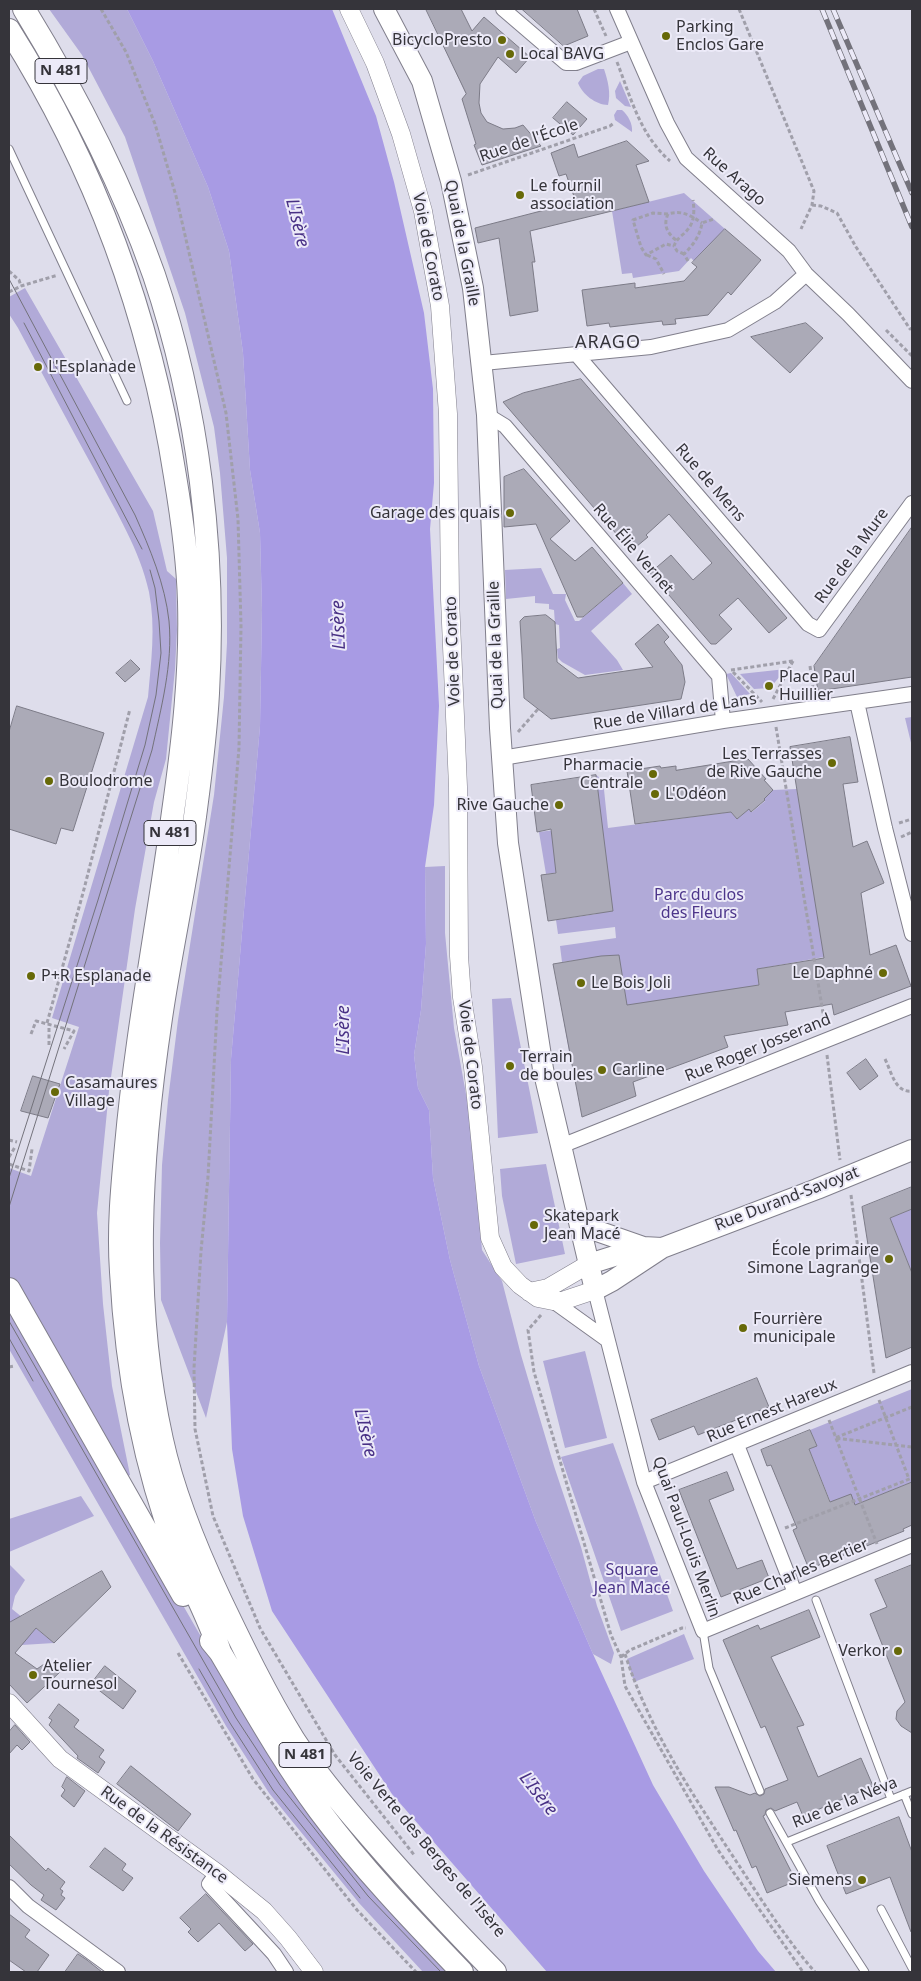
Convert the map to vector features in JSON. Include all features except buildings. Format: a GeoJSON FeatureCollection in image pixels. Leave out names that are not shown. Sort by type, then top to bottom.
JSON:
{"type":"FeatureCollection","features":[{"type":"Feature","properties":{"kind":"highway","name":"N 481"},"geometry":{"type":"LineString","coordinates":[[24,9],[58,64],[95,134],[151,268],[176,351],[192,424],[201,480],[209,602],[208,693],[196,812],[160,1020],[142,1203],[142,1274],[146,1350],[162,1440],[177,1497],[208,1575],[254,1669],[295,1742],[338,1799],[422,1896],[495,1972]]}},
{"type":"Feature","properties":{"kind":"highway","name":"N 481"},"geometry":{"type":"LineString","coordinates":[[9,30],[37,74],[75,147],[105,214],[130,283],[151,356],[168,428],[186,540],[189,604],[188,694],[173,814],[142,1015],[122,1194],[120,1270],[131,1371],[150,1466],[178,1552],[212,1629],[220,1652],[278,1749],[318,1809],[356,1857],[462,1972]]}},
{"type":"Feature","properties":{"kind":"highway"},"geometry":{"type":"LineString","coordinates":[[9,1289],[200,1625],[220,1652]]}},
{"type":"Feature","properties":{"kind":"main road","name":"Quai de la Graille"},"geometry":{"type":"LineString","coordinates":[[384,9],[422,81],[451,181],[474,288],[487,415],[500,728],[508,843],[543,1069],[595,1290]]}},
{"type":"Feature","properties":{"kind":"main road","name":"Rue Durand-Savoyat"},"geometry":{"type":"LineString","coordinates":[[595,1290],[612,1281],[652,1247],[817,1189],[912,1150]]}},
{"type":"Feature","properties":{"kind":"main road"},"geometry":{"type":"LineString","coordinates":[[580,1225],[652,1247]]}},
{"type":"Feature","properties":{"kind":"main road"},"geometry":{"type":"LineString","coordinates":[[589,1264],[652,1247]]}},
{"type":"Feature","properties":{"kind":"street","name":"Voie de Corato"},"geometry":{"type":"LineString","coordinates":[[349,9],[375,63],[401,134],[423,210],[439,299],[448,414],[450,590],[458,787],[458,915],[462,998],[473,1068],[490,1238],[503,1267],[529,1292],[538,1298],[553,1302],[606,1339]]}},
{"type":"Feature","properties":{"kind":"street"},"geometry":{"type":"LineString","coordinates":[[503,9],[566,63],[576,63],[631,42]]}},
{"type":"Feature","properties":{"kind":"street","name":"Rue Arago"},"geometry":{"type":"LineString","coordinates":[[617,9],[667,123],[686,158],[789,251],[806,274],[848,314],[912,381]]}},
{"type":"Feature","properties":{"kind":"street"},"geometry":{"type":"LineString","coordinates":[[483,363],[652,348],[728,330],[775,302],[806,274]]}},
{"type":"Feature","properties":{"kind":"street","name":"Rue de Mens"},"geometry":{"type":"LineString","coordinates":[[577,355],[808,624],[819,630]]}},
{"type":"Feature","properties":{"kind":"street","name":"Rue Élie Vernet"},"geometry":{"type":"LineString","coordinates":[[487,415],[505,426],[719,676],[723,721]]}},
{"type":"Feature","properties":{"kind":"street","name":"Rue de la Mure"},"geometry":{"type":"LineString","coordinates":[[819,630],[912,503]]}},
{"type":"Feature","properties":{"kind":"street","name":"Rue de Villard de Lans"},"geometry":{"type":"LineString","coordinates":[[502,758],[723,721],[773,707],[857,702],[912,694]]}},
{"type":"Feature","properties":{"kind":"street"},"geometry":{"type":"LineString","coordinates":[[857,702],[885,828],[912,934]]}},
{"type":"Feature","properties":{"kind":"street","name":"Rue Roger Josserand"},"geometry":{"type":"LineString","coordinates":[[561,1146],[912,1006]]}},
{"type":"Feature","properties":{"kind":"street"},"geometry":{"type":"LineString","coordinates":[[529,1292],[548,1288],[589,1264]]}},
{"type":"Feature","properties":{"kind":"street"},"geometry":{"type":"LineString","coordinates":[[553,1302],[595,1290]]}},
{"type":"Feature","properties":{"kind":"street","name":"Quai Paul-Louis Merlin"},"geometry":{"type":"LineString","coordinates":[[595,1290],[644,1482],[702,1631]]}},
{"type":"Feature","properties":{"kind":"street","name":"Rue Ernest Hareux"},"geometry":{"type":"LineString","coordinates":[[644,1482],[912,1372]]}},
{"type":"Feature","properties":{"kind":"street"},"geometry":{"type":"LineString","coordinates":[[737,1445],[795,1593]]}},
{"type":"Feature","properties":{"kind":"street","name":"Rue Charles Bertier"},"geometry":{"type":"LineString","coordinates":[[702,1631],[912,1545]]}},
{"type":"Feature","properties":{"kind":"street","name":"Rue de la Résistance"},"geometry":{"type":"LineString","coordinates":[[9,1703],[60,1758],[217,1873],[264,1911],[314,1972]]}},
{"type":"Feature","properties":{"kind":"street"},"geometry":{"type":"LineString","coordinates":[[217,1873],[209,1884],[274,1954],[286,1972]]}},
{"type":"Feature","properties":{"kind":"street"},"geometry":{"type":"LineString","coordinates":[[9,1887],[28,1906],[118,1972]]}},
{"type":"Feature","properties":{"kind":"lane"},"geometry":{"type":"LineString","coordinates":[[9,149],[127,401]]}},
{"type":"Feature","properties":{"kind":"lane"},"geometry":{"type":"LineString","coordinates":[[816,1600],[891,1799]]}},
{"type":"Feature","properties":{"kind":"lane","name":"Quai Paul-Louis Merlin"},"geometry":{"type":"LineString","coordinates":[[702,1631],[709,1668],[760,1791]]}},
{"type":"Feature","properties":{"kind":"lane","name":"Rue de la Néva"},"geometry":{"type":"LineString","coordinates":[[787,1842],[912,1790]]}},
{"type":"Feature","properties":{"kind":"lane"},"geometry":{"type":"LineString","coordinates":[[904,1794],[912,1814]]}},
{"type":"Feature","properties":{"kind":"lane"},"geometry":{"type":"LineString","coordinates":[[770,1813],[819,1901],[865,1972]]}},
{"type":"Feature","properties":{"kind":"lane"},"geometry":{"type":"LineString","coordinates":[[881,1909],[912,1968]]}},
{"type":"Feature","properties":{"kind":"path"},"geometry":{"type":"LineString","coordinates":[[594,9],[612,49]]}},
{"type":"Feature","properties":{"kind":"path"},"geometry":{"type":"LineString","coordinates":[[739,9],[814,191],[812,205],[801,229]]}},
{"type":"Feature","properties":{"kind":"path","name":"Rue de l'École"},"geometry":{"type":"LineString","coordinates":[[451,181],[614,123]]}},
{"type":"Feature","properties":{"kind":"path"},"geometry":{"type":"LineString","coordinates":[[674,246],[676,240],[690,227],[695,218],[693,200]]}},
{"type":"Feature","properties":{"kind":"path"},"geometry":{"type":"LineString","coordinates":[[812,205],[821,206],[837,213],[856,247],[910,329],[912,328]]}},
{"type":"Feature","properties":{"kind":"path"},"geometry":{"type":"LineString","coordinates":[[664,274],[656,260],[646,255],[641,247],[633,220],[653,213],[668,214],[677,211],[702,222],[714,219]]}},
{"type":"Feature","properties":{"kind":"path"},"geometry":{"type":"LineString","coordinates":[[668,214],[666,226],[670,235],[676,240]]}},
{"type":"Feature","properties":{"kind":"path"},"geometry":{"type":"LineString","coordinates":[[684,254],[693,245],[701,231],[702,222]]}},
{"type":"Feature","properties":{"kind":"path"},"geometry":{"type":"LineString","coordinates":[[646,255],[666,244],[674,246],[677,251],[684,254],[688,261]]}},
{"type":"Feature","properties":{"kind":"path"},"geometry":{"type":"LineString","coordinates":[[9,272],[19,280],[21,286]]}},
{"type":"Feature","properties":{"kind":"path"},"geometry":{"type":"LineString","coordinates":[[9,292],[21,286],[67,273]]}},
{"type":"Feature","properties":{"kind":"path"},"geometry":{"type":"LineString","coordinates":[[762,702],[731,670],[793,662],[773,707],[825,1025]]}},
{"type":"Feature","properties":{"kind":"path"},"geometry":{"type":"LineString","coordinates":[[810,666],[814,695]]}},
{"type":"Feature","properties":{"kind":"path"},"geometry":{"type":"LineString","coordinates":[[48,1046],[48,1023],[130,709]]}},
{"type":"Feature","properties":{"kind":"path"},"geometry":{"type":"LineString","coordinates":[[518,732],[538,709]]}},
{"type":"Feature","properties":{"kind":"path"},"geometry":{"type":"LineString","coordinates":[[894,825],[912,819]]}},
{"type":"Feature","properties":{"kind":"path"},"geometry":{"type":"LineString","coordinates":[[897,838],[912,832]]}},
{"type":"Feature","properties":{"kind":"path"},"geometry":{"type":"LineString","coordinates":[[31,1034],[36,1021],[74,1031],[64,1049]]}},
{"type":"Feature","properties":{"kind":"path"},"geometry":{"type":"LineString","coordinates":[[827,1052],[841,1164]]}},
{"type":"Feature","properties":{"kind":"path"},"geometry":{"type":"LineString","coordinates":[[885,1059],[900,1089],[905,1092],[912,1091]]}},
{"type":"Feature","properties":{"kind":"path"},"geometry":{"type":"LineString","coordinates":[[9,1140],[17,1142]]}},
{"type":"Feature","properties":{"kind":"path"},"geometry":{"type":"LineString","coordinates":[[9,1157],[16,1146]]}},
{"type":"Feature","properties":{"kind":"path"},"geometry":{"type":"LineString","coordinates":[[9,1164],[29,1171],[32,1149]]}},
{"type":"Feature","properties":{"kind":"path"},"geometry":{"type":"LineString","coordinates":[[851,1195],[874,1374]]}},
{"type":"Feature","properties":{"kind":"path"},"geometry":{"type":"LineString","coordinates":[[553,1302],[528,1330],[534,1372],[611,1635],[622,1657],[625,1686],[718,1850],[803,1972]]}},
{"type":"Feature","properties":{"kind":"path"},"geometry":{"type":"LineString","coordinates":[[9,1367],[15,1366]]}},
{"type":"Feature","properties":{"kind":"path"},"geometry":{"type":"LineString","coordinates":[[784,1528],[911,1478],[896,1445],[879,1399]]}},
{"type":"Feature","properties":{"kind":"path"},"geometry":{"type":"LineString","coordinates":[[836,1438],[912,1407]]}},
{"type":"Feature","properties":{"kind":"path"},"geometry":{"type":"LineString","coordinates":[[828,1419],[878,1547]]}},
{"type":"Feature","properties":{"kind":"path"},"geometry":{"type":"LineString","coordinates":[[836,1438],[912,1447]]}},
{"type":"Feature","properties":{"kind":"path","name":"Voie Verte des Berges de l'Isère"},"geometry":{"type":"LineString","coordinates":[[213,1516],[260,1628],[335,1755],[420,1862]]}},
{"type":"Feature","properties":{"kind":"path"},"geometry":{"type":"LineString","coordinates":[[622,1657],[630,1650],[682,1628],[702,1631]]}},
{"type":"Feature","properties":{"kind":"path"},"geometry":{"type":"LineString","coordinates":[[178,1653],[253,1778],[357,1910],[416,1972]]}},
{"type":"Feature","properties":{"kind":"path"},"geometry":{"type":"LineString","coordinates":[[625,1654],[648,1715],[678,1772],[791,1945],[814,1972]]}},
{"type":"Feature","properties":{"kind":"green space"},"geometry":{"type":"Polygon","coordinates":[[[49,9],[127,9],[153,61],[208,187],[229,251],[243,353],[250,470],[260,533],[262,610],[260,726],[231,1059],[227,1322],[206,1418],[161,1300],[160,1243],[162,1165],[168,1100],[178,1020],[214,795],[224,697],[227,643],[227,558],[220,473],[214,427],[185,313],[125,137],[82,55],[49,9]]]}},
{"type":"Feature","properties":{"kind":"green space"},"geometry":{"type":"Polygon","coordinates":[[[598,69],[604,69],[607,78],[608,105],[603,105],[590,98],[578,83],[583,76],[598,69]]]}},
{"type":"Feature","properties":{"kind":"green space"},"geometry":{"type":"Polygon","coordinates":[[[620,81],[631,107],[625,106],[616,98],[615,91],[620,81]]]}},
{"type":"Feature","properties":{"kind":"green space"},"geometry":{"type":"Polygon","coordinates":[[[617,110],[622,110],[628,117],[632,126],[632,132],[615,120],[614,115],[617,110]]]}},
{"type":"Feature","properties":{"kind":"green space"},"geometry":{"type":"Polygon","coordinates":[[[684,193],[725,229],[694,261],[691,258],[679,271],[633,278],[632,273],[622,274],[612,211],[684,193]]]}},
{"type":"Feature","properties":{"kind":"green space"},"geometry":{"type":"Polygon","coordinates":[[[25,288],[153,511],[167,571],[176,579],[177,630],[175,669],[166,759],[154,802],[135,909],[109,1091],[97,1213],[103,1304],[112,1386],[130,1475],[123,1479],[9,1282],[9,1168],[31,1176],[79,1027],[52,1018],[148,697],[152,645],[151,605],[145,576],[134,546],[9,314],[9,297],[25,288]]]}},
{"type":"Feature","properties":{"kind":"green space"},"geometry":{"type":"Polygon","coordinates":[[[541,568],[553,594],[566,594],[565,600],[575,621],[579,621],[623,583],[632,594],[591,631],[617,660],[623,670],[585,675],[562,662],[558,658],[557,649],[560,648],[559,625],[555,624],[554,610],[549,609],[549,604],[535,603],[535,596],[506,599],[505,570],[541,568]]]}},
{"type":"Feature","properties":{"kind":"green space"},"geometry":{"type":"Polygon","coordinates":[[[786,669],[770,688],[754,689],[740,674],[786,669]]]}},
{"type":"Feature","properties":{"kind":"green space"},"geometry":{"type":"Polygon","coordinates":[[[731,673],[750,694],[737,697],[726,674],[731,673]]]}},
{"type":"Feature","properties":{"kind":"green space"},"geometry":{"type":"Polygon","coordinates":[[[912,717],[912,747],[905,718],[912,717]]]}},
{"type":"Feature","properties":{"kind":"green space","name":"Parc du clos des Fleurs"},"geometry":{"type":"Polygon","coordinates":[[[596,775],[603,780],[608,828],[731,812],[737,819],[749,809],[752,812],[765,801],[764,799],[773,790],[797,789],[798,797],[844,790],[851,836],[824,957],[757,969],[759,985],[630,1040],[569,1051],[563,1016],[616,1008],[609,956],[562,962],[560,946],[616,938],[615,927],[558,934],[556,920],[596,914],[589,868],[546,874],[539,832],[586,826],[580,778],[596,775]]]}},
{"type":"Feature","properties":{"kind":"green space"},"geometry":{"type":"Polygon","coordinates":[[[445,866],[445,933],[454,1028],[470,1116],[482,1250],[502,1281],[521,1355],[554,1466],[581,1547],[597,1606],[614,1653],[611,1664],[593,1654],[536,1522],[479,1366],[450,1260],[433,1178],[429,1110],[418,1088],[414,1055],[421,1010],[426,944],[425,867],[445,866]]]}},
{"type":"Feature","properties":{"kind":"green space","name":"Terrain de boules"},"geometry":{"type":"Polygon","coordinates":[[[511,998],[538,1133],[498,1138],[492,999],[511,998]]]}},
{"type":"Feature","properties":{"kind":"green space","name":"Skatepark Jean Macé"},"geometry":{"type":"Polygon","coordinates":[[[546,1164],[565,1254],[516,1264],[502,1196],[500,1169],[546,1164]]]}},
{"type":"Feature","properties":{"kind":"green space"},"geometry":{"type":"Polygon","coordinates":[[[912,1209],[912,1273],[890,1218],[912,1209]]]}},
{"type":"Feature","properties":{"kind":"green space"},"geometry":{"type":"Polygon","coordinates":[[[9,1303],[234,1694],[451,1972],[423,1972],[359,1903],[269,1793],[226,1726],[9,1349],[9,1303]]]}},
{"type":"Feature","properties":{"kind":"green space"},"geometry":{"type":"Polygon","coordinates":[[[585,1351],[607,1438],[565,1448],[543,1361],[585,1351]]]}},
{"type":"Feature","properties":{"kind":"green space"},"geometry":{"type":"Polygon","coordinates":[[[912,1389],[912,1482],[835,1513],[809,1449],[817,1446],[810,1430],[912,1389]]]}},
{"type":"Feature","properties":{"kind":"green space","name":"Square Jean Macé"},"geometry":{"type":"Polygon","coordinates":[[[613,1443],[673,1611],[621,1631],[561,1457],[613,1443]]]}},
{"type":"Feature","properties":{"kind":"green space"},"geometry":{"type":"Polygon","coordinates":[[[81,1496],[94,1516],[9,1552],[9,1519],[81,1496]]]}},
{"type":"Feature","properties":{"kind":"green space"},"geometry":{"type":"Polygon","coordinates":[[[9,1564],[25,1580],[15,1596],[12,1609],[54,1643],[22,1645],[9,1633],[9,1564]]]}},
{"type":"Feature","properties":{"kind":"green space"},"geometry":{"type":"Polygon","coordinates":[[[684,1634],[694,1659],[634,1682],[627,1659],[684,1634]]]}},
{"type":"Feature","properties":{"kind":"water","name":"L'Isère"},"geometry":{"type":"Polygon","coordinates":[[[127,9],[332,9],[376,116],[394,182],[424,313],[433,389],[434,483],[430,529],[439,706],[434,805],[425,867],[426,944],[421,1010],[414,1055],[418,1088],[429,1110],[433,1178],[450,1260],[479,1366],[536,1522],[593,1654],[653,1785],[704,1871],[758,1951],[776,1972],[547,1972],[392,1794],[272,1611],[243,1516],[232,1449],[227,1322],[231,1059],[260,726],[262,610],[260,533],[250,470],[243,353],[229,251],[208,187],[153,61],[127,9]]]}},
{"type":"Feature","properties":{"kind":"tram line"},"geometry":{"type":"LineString","coordinates":[[9,279],[135,515],[160,580],[167,607],[170,637],[168,670],[152,750],[9,1207]]}},
{"type":"Feature","properties":{"kind":"tram line"},"geometry":{"type":"LineString","coordinates":[[24,323],[142,549]]}},
{"type":"Feature","properties":{"kind":"tram line"},"geometry":{"type":"LineString","coordinates":[[9,1178],[98,900],[145,745],[156,695],[161,653],[155,588],[150,570]]}},
{"type":"Feature","properties":{"kind":"tram line"},"geometry":{"type":"LineString","coordinates":[[9,1321],[236,1718],[280,1785],[368,1896],[441,1972]]}},
{"type":"Feature","properties":{"kind":"tram line"},"geometry":{"type":"LineString","coordinates":[[9,1338],[33,1381]]}},
{"type":"Feature","properties":{"kind":"tram line"},"geometry":{"type":"LineString","coordinates":[[199,1669],[230,1723],[273,1790],[360,1898]]}},
{"type":"Feature","properties":{"kind":"railway"},"geometry":{"type":"LineString","coordinates":[[822,9],[912,227]]}},
{"type":"Feature","properties":{"kind":"railway"},"geometry":{"type":"LineString","coordinates":[[833,9],[912,193]]}},
{"type":"Feature","properties":{"kind":"place","name":"Parking Enclos Gare"},"geometry":{"type":"Point","coordinates":[666,36]}},
{"type":"Feature","properties":{"kind":"place","name":"BicycloPresto"},"geometry":{"type":"Point","coordinates":[502,40]}},
{"type":"Feature","properties":{"kind":"place","name":"Local BAVG"},"geometry":{"type":"Point","coordinates":[510,54]}},
{"type":"Feature","properties":{"kind":"place","name":"Le fournil association"},"geometry":{"type":"Point","coordinates":[520,195]}},
{"type":"Feature","properties":{"kind":"place","name":"L'Esplanade"},"geometry":{"type":"Point","coordinates":[38,367]}},
{"type":"Feature","properties":{"kind":"place","name":"Garage des quais"},"geometry":{"type":"Point","coordinates":[510,513]}},
{"type":"Feature","properties":{"kind":"place","name":"Place Paul Huillier"},"geometry":{"type":"Point","coordinates":[769,686]}},
{"type":"Feature","properties":{"kind":"place","name":"Les Terrasses de Rive Gauche"},"geometry":{"type":"Point","coordinates":[832,763]}},
{"type":"Feature","properties":{"kind":"place","name":"Pharmacie Centrale"},"geometry":{"type":"Point","coordinates":[653,774]}},
{"type":"Feature","properties":{"kind":"place","name":"Boulodrome"},"geometry":{"type":"Point","coordinates":[49,781]}},
{"type":"Feature","properties":{"kind":"place","name":"L'Odéon"},"geometry":{"type":"Point","coordinates":[655,794]}},
{"type":"Feature","properties":{"kind":"place","name":"Rive Gauche"},"geometry":{"type":"Point","coordinates":[559,805]}},
{"type":"Feature","properties":{"kind":"place","name":"Le Daphné"},"geometry":{"type":"Point","coordinates":[883,973]}},
{"type":"Feature","properties":{"kind":"place","name":"P+R Esplanade"},"geometry":{"type":"Point","coordinates":[31,976]}},
{"type":"Feature","properties":{"kind":"place","name":"Le Bois Joli"},"geometry":{"type":"Point","coordinates":[581,983]}},
{"type":"Feature","properties":{"kind":"place","name":"Terrain de boules"},"geometry":{"type":"Point","coordinates":[510,1066]}},
{"type":"Feature","properties":{"kind":"place","name":"Carline"},"geometry":{"type":"Point","coordinates":[602,1070]}},
{"type":"Feature","properties":{"kind":"place","name":"Casamaures Village"},"geometry":{"type":"Point","coordinates":[55,1092]}},
{"type":"Feature","properties":{"kind":"place","name":"Skatepark Jean Macé"},"geometry":{"type":"Point","coordinates":[534,1225]}},
{"type":"Feature","properties":{"kind":"place","name":"École primaire Simone Lagrange"},"geometry":{"type":"Point","coordinates":[889,1259]}},
{"type":"Feature","properties":{"kind":"place","name":"Fourrière municipale"},"geometry":{"type":"Point","coordinates":[743,1328]}},
{"type":"Feature","properties":{"kind":"place","name":"Verkor"},"geometry":{"type":"Point","coordinates":[898,1651]}},
{"type":"Feature","properties":{"kind":"place","name":"Atelier Tournesol"},"geometry":{"type":"Point","coordinates":[33,1675]}},
{"type":"Feature","properties":{"kind":"place","name":"Siemens"},"geometry":{"type":"Point","coordinates":[862,1880]}},
{"type":"Feature","properties":{"kind":"district","name":"ARAGO"},"geometry":{"type":"Point","coordinates":[608,343]}}]}
